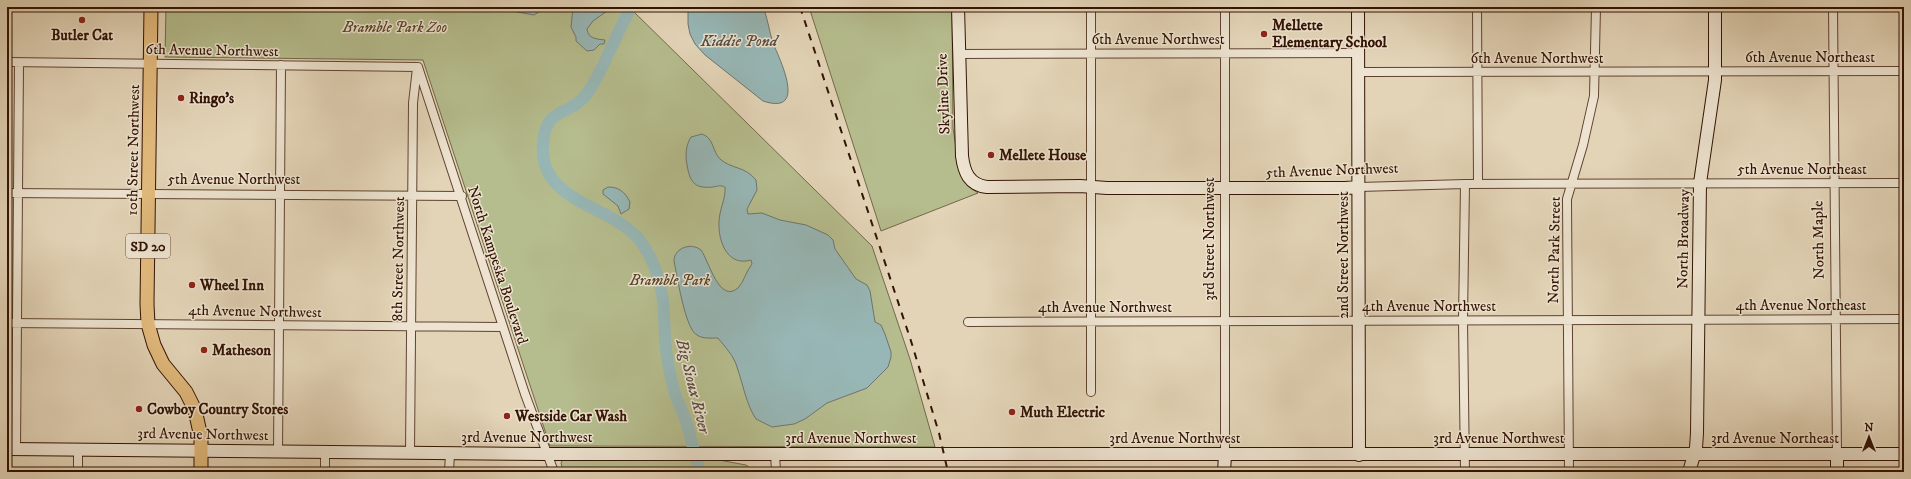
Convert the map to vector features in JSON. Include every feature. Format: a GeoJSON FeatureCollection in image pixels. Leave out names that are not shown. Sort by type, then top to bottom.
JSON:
{"type":"FeatureCollection","features":[{"type":"Feature","properties":{"kind":"main road","name":"10th Street Northwest"},"geometry":{"type":"LineString","coordinates":[[151,7],[148,324],[154,345],[163,364],[193,404],[200,429],[201,472]]}},
{"type":"Feature","properties":{"kind":"street","name":"Skyline Drive"},"geometry":{"type":"LineString","coordinates":[[958,7],[961,143],[963,163],[968,178]]}},
{"type":"Feature","properties":{"kind":"street"},"geometry":{"type":"LineString","coordinates":[[1091,7],[1091,392]]}},
{"type":"Feature","properties":{"kind":"street","name":"3rd Street Northwest"},"geometry":{"type":"LineString","coordinates":[[1224,472],[1225,7]]}},
{"type":"Feature","properties":{"kind":"street","name":"2nd Street Northwest"},"geometry":{"type":"LineString","coordinates":[[1358,7],[1359,455]]}},
{"type":"Feature","properties":{"kind":"street"},"geometry":{"type":"LineString","coordinates":[[1477,7],[1478,184]]}},
{"type":"Feature","properties":{"kind":"street","name":"North Park Street"},"geometry":{"type":"LineString","coordinates":[[1569,472],[1567,199],[1594,96],[1596,72],[1596,7]]}},
{"type":"Feature","properties":{"kind":"street","name":"North Broadway"},"geometry":{"type":"LineString","coordinates":[[1689,472],[1694,454],[1697,433],[1700,183],[1715,71],[1715,7]]}},
{"type":"Feature","properties":{"kind":"street","name":"North Maple"},"geometry":{"type":"LineString","coordinates":[[1833,7],[1837,472]]}},
{"type":"Feature","properties":{"kind":"street","name":"6th Avenue Northwest"},"geometry":{"type":"LineString","coordinates":[[958,54],[1359,53]]}},
{"type":"Feature","properties":{"kind":"street","name":"6th Avenue Northwest"},"geometry":{"type":"LineString","coordinates":[[7,62],[418,67]]}},
{"type":"Feature","properties":{"kind":"street"},"geometry":{"type":"LineString","coordinates":[[11,449],[17,323],[19,62]]}},
{"type":"Feature","properties":{"kind":"street"},"geometry":{"type":"LineString","coordinates":[[278,451],[281,65]]}},
{"type":"Feature","properties":{"kind":"street","name":"8th Street Northwest"},"geometry":{"type":"LineString","coordinates":[[410,453],[413,103],[418,67]]}},
{"type":"Feature","properties":{"kind":"street","name":"North Kampeska Boulevard"},"geometry":{"type":"LineString","coordinates":[[418,67],[462,196],[503,327],[546,454],[554,472]]}},
{"type":"Feature","properties":{"kind":"street","name":"6th Avenue Northwest"},"geometry":{"type":"LineString","coordinates":[[1359,72],[1715,71]]}},
{"type":"Feature","properties":{"kind":"street","name":"6th Avenue Northeast"},"geometry":{"type":"LineString","coordinates":[[1715,71],[1904,71]]}},
{"type":"Feature","properties":{"kind":"street","name":"5th Avenue Northwest"},"geometry":{"type":"LineString","coordinates":[[968,178],[976,185],[987,188],[1345,188],[1465,184],[1700,183]]}},
{"type":"Feature","properties":{"kind":"street","name":"5th Avenue Northeast"},"geometry":{"type":"LineString","coordinates":[[1700,183],[1904,183]]}},
{"type":"Feature","properties":{"kind":"street"},"geometry":{"type":"LineString","coordinates":[[1465,184],[1465,472]]}},
{"type":"Feature","properties":{"kind":"street","name":"5th Avenue Northwest"},"geometry":{"type":"LineString","coordinates":[[7,193],[462,196]]}},
{"type":"Feature","properties":{"kind":"street","name":"4th Avenue Northeast"},"geometry":{"type":"LineString","coordinates":[[1698,318],[1904,319]]}},
{"type":"Feature","properties":{"kind":"street","name":"4th Avenue Northwest"},"geometry":{"type":"LineString","coordinates":[[968,322],[1698,318]]}},
{"type":"Feature","properties":{"kind":"street","name":"4th Avenue Northwest"},"geometry":{"type":"LineString","coordinates":[[7,323],[503,327]]}},
{"type":"Feature","properties":{"kind":"street","name":"3rd Avenue Northwest"},"geometry":{"type":"LineString","coordinates":[[11,449],[546,454],[1694,454]]}},
{"type":"Feature","properties":{"kind":"street"},"geometry":{"type":"LineString","coordinates":[[78,449],[78,472]]}},
{"type":"Feature","properties":{"kind":"street"},"geometry":{"type":"LineString","coordinates":[[325,451],[325,472]]}},
{"type":"Feature","properties":{"kind":"street"},"geometry":{"type":"LineString","coordinates":[[450,453],[450,472]]}},
{"type":"Feature","properties":{"kind":"street"},"geometry":{"type":"LineString","coordinates":[[775,454],[776,472]]}},
{"type":"Feature","properties":{"kind":"street","name":"3rd Avenue Northeast"},"geometry":{"type":"LineString","coordinates":[[1694,454],[1904,454]]}},
{"type":"Feature","properties":{"kind":"green space","name":"Bramble Park"},"geometry":{"type":"Polygon","coordinates":[[[166,7],[631,7],[631,9],[872,246],[910,359],[935,447],[550,446],[423,60],[165,57],[166,7]]]}},
{"type":"Feature","properties":{"kind":"green space"},"geometry":{"type":"Polygon","coordinates":[[[809,7],[952,7],[953,128],[959,168],[968,186],[978,193],[881,231],[809,7]]]}},
{"type":"Feature","properties":{"kind":"green space"},"geometry":{"type":"Polygon","coordinates":[[[563,459],[719,460],[746,465],[756,472],[563,472],[561,463],[563,459]]]}},
{"type":"Feature","properties":{"kind":"water"},"geometry":{"type":"Polygon","coordinates":[[[504,7],[547,7],[534,15],[517,12],[504,7]]]}},
{"type":"Feature","properties":{"kind":"water"},"geometry":{"type":"Polygon","coordinates":[[[573,7],[606,7],[607,11],[593,21],[587,29],[591,37],[605,40],[604,44],[600,44],[594,50],[587,51],[576,41],[576,37],[571,27],[573,7]]]}},
{"type":"Feature","properties":{"kind":"water","name":"Kiddie Pond"},"geometry":{"type":"Polygon","coordinates":[[[688,7],[763,7],[773,43],[781,61],[788,84],[788,94],[785,101],[777,104],[763,101],[705,55],[695,44],[690,34],[688,24],[688,7]]]}},
{"type":"Feature","properties":{"kind":"water"},"geometry":{"type":"Polygon","coordinates":[[[702,134],[709,138],[717,156],[720,159],[729,165],[747,172],[756,180],[757,190],[747,209],[748,214],[762,213],[780,220],[806,225],[828,235],[833,240],[835,249],[856,279],[867,285],[870,291],[875,322],[881,325],[891,352],[888,367],[867,388],[827,403],[805,419],[794,424],[772,427],[756,419],[745,394],[736,363],[732,355],[718,338],[704,338],[697,335],[693,331],[685,313],[674,261],[675,256],[680,250],[693,247],[701,250],[715,279],[725,290],[731,291],[738,288],[752,264],[751,260],[736,260],[731,256],[726,251],[720,237],[719,222],[725,187],[701,187],[694,183],[690,176],[686,158],[688,143],[691,137],[702,134]]]}},
{"type":"Feature","properties":{"kind":"water"},"geometry":{"type":"Polygon","coordinates":[[[608,187],[618,189],[626,195],[630,202],[629,209],[621,214],[618,206],[603,194],[603,190],[608,187]]]}},
{"type":"Feature","properties":{"kind":"waterway","name":"Big Sioux River"},"geometry":{"type":"LineString","coordinates":[[631,7],[598,76],[586,95],[579,102],[553,118],[548,123],[543,144],[544,163],[552,178],[563,190],[625,227],[638,238],[649,255],[657,274],[662,294],[665,346],[672,382],[676,397],[684,415],[700,472]]}},
{"type":"Feature","properties":{"kind":"railway"},"geometry":{"type":"LineString","coordinates":[[800,7],[911,341],[939,433],[948,472]]}},
{"type":"Feature","properties":{"kind":"place","name":"Butler Cat"},"geometry":{"type":"Point","coordinates":[82,20]}},
{"type":"Feature","properties":{"kind":"place","name":"Mellette Elementary School"},"geometry":{"type":"Point","coordinates":[1264,34]}},
{"type":"Feature","properties":{"kind":"place","name":"Ringo's"},"geometry":{"type":"Point","coordinates":[181,98]}},
{"type":"Feature","properties":{"kind":"place","name":"Mellete House"},"geometry":{"type":"Point","coordinates":[991,155]}},
{"type":"Feature","properties":{"kind":"place","name":"Wheel Inn"},"geometry":{"type":"Point","coordinates":[192,285]}},
{"type":"Feature","properties":{"kind":"place","name":"Matheson"},"geometry":{"type":"Point","coordinates":[204,350]}},
{"type":"Feature","properties":{"kind":"place","name":"Cowboy Country Stores"},"geometry":{"type":"Point","coordinates":[139,409]}},
{"type":"Feature","properties":{"kind":"place","name":"Muth Electric"},"geometry":{"type":"Point","coordinates":[1012,412]}},
{"type":"Feature","properties":{"kind":"place","name":"Westside Car Wash"},"geometry":{"type":"Point","coordinates":[507,416]}},
{"type":"Feature","properties":{"kind":"park label","name":"Bramble Park Zoo"},"geometry":{"type":"Point","coordinates":[395,27]}}]}
